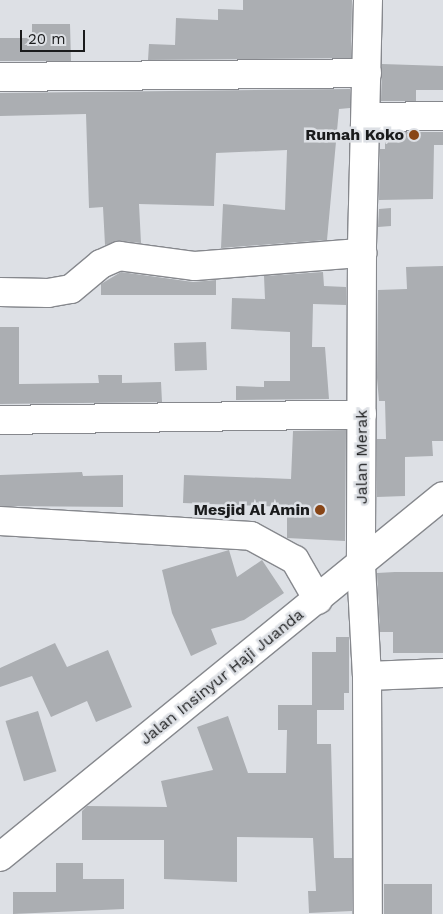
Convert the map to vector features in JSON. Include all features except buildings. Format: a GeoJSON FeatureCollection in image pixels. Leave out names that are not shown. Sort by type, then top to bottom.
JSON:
{"type":"FeatureCollection","features":[{"type":"Feature","properties":{"kind":"street","name":"Jalan Merak"},"geometry":{"type":"LineString","coordinates":[[368,0],[362,254],[361,566],[366,676],[368,914]]}},
{"type":"Feature","properties":{"kind":"street"},"geometry":{"type":"LineString","coordinates":[[0,76],[367,73]]}},
{"type":"Feature","properties":{"kind":"street"},"geometry":{"type":"LineString","coordinates":[[366,117],[443,116]]}},
{"type":"Feature","properties":{"kind":"street"},"geometry":{"type":"LineString","coordinates":[[0,292],[48,293],[71,289],[101,264],[119,256],[194,266],[362,254]]}},
{"type":"Feature","properties":{"kind":"street"},"geometry":{"type":"LineString","coordinates":[[0,420],[362,414]]}},
{"type":"Feature","properties":{"kind":"street","name":"Jalan Insinyur Haji Juanda"},"geometry":{"type":"LineString","coordinates":[[0,857],[440,502]]}},
{"type":"Feature","properties":{"kind":"street"},"geometry":{"type":"LineString","coordinates":[[0,521],[251,536],[295,560],[318,600]]}},
{"type":"Feature","properties":{"kind":"street"},"geometry":{"type":"LineString","coordinates":[[366,676],[443,673]]}},
{"type":"Feature","properties":{"kind":"place","name":"Rumah Koko"},"geometry":{"type":"Point","coordinates":[414,135]}},
{"type":"Feature","properties":{"kind":"place","name":"Mesjid Al Amin"},"geometry":{"type":"Point","coordinates":[320,510]}}]}
